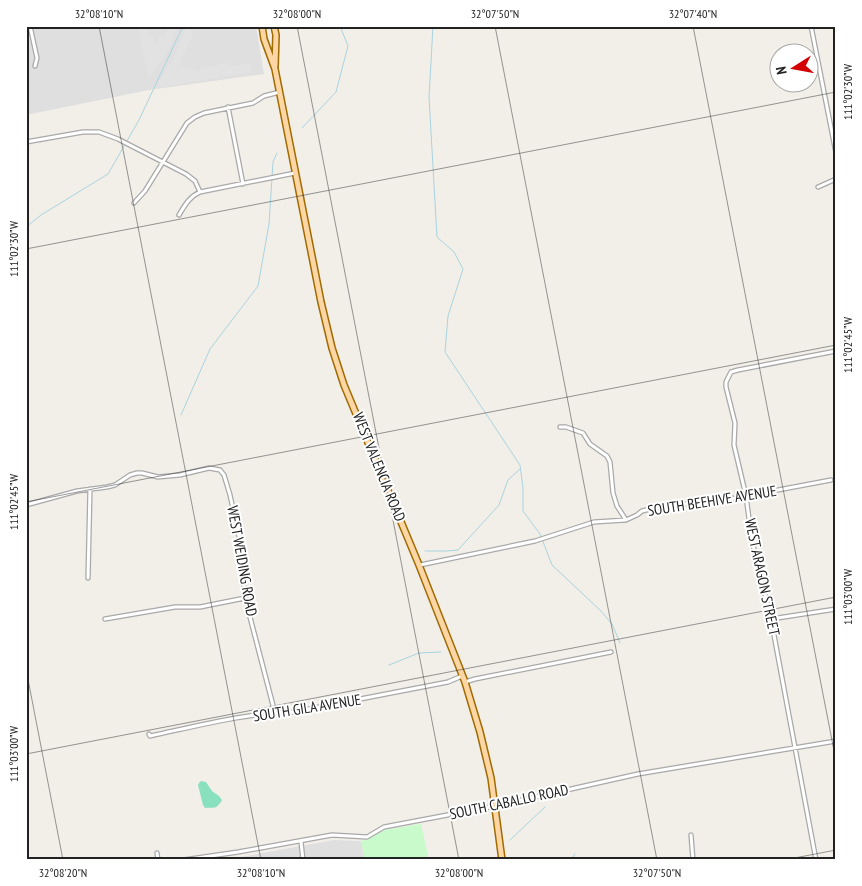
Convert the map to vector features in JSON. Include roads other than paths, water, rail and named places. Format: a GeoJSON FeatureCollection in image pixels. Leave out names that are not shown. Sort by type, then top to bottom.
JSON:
{"type":"FeatureCollection","features":[{"type":"Feature","properties":{"kind":"main road","name":"WEST VALENCIA ROAD"},"geometry":{"type":"LineString","coordinates":[[262,26],[264,39],[275,68],[327,330],[339,370],[465,682],[482,740],[495,806],[502,860]]}},
{"type":"Feature","properties":{"kind":"main road","name":"WEST VALENCIA ROAD"},"geometry":{"type":"LineString","coordinates":[[274,26],[276,34],[275,68]]}},
{"type":"Feature","properties":{"kind":"street"},"geometry":{"type":"LineString","coordinates":[[30,26],[37,58],[35,66]]}},
{"type":"Feature","properties":{"kind":"street"},"geometry":{"type":"LineString","coordinates":[[810,26],[836,154]]}},
{"type":"Feature","properties":{"kind":"street"},"geometry":{"type":"LineString","coordinates":[[134,203],[145,191],[187,123],[204,113],[253,103],[264,96],[280,92]]}},
{"type":"Feature","properties":{"kind":"street"},"geometry":{"type":"LineString","coordinates":[[228,107],[243,184]]}},
{"type":"Feature","properties":{"kind":"street"},"geometry":{"type":"LineString","coordinates":[[26,142],[83,132],[100,132],[118,139],[186,174],[195,181],[200,192]]}},
{"type":"Feature","properties":{"kind":"street"},"geometry":{"type":"LineString","coordinates":[[179,215],[187,201],[193,195],[200,192],[296,173]]}},
{"type":"Feature","properties":{"kind":"street"},"geometry":{"type":"LineString","coordinates":[[818,187],[836,179]]}},
{"type":"Feature","properties":{"kind":"street","name":"WEST ARAGON STREET"},"geometry":{"type":"LineString","coordinates":[[816,860],[771,619],[752,541],[746,496],[734,445],[735,423],[726,382],[731,372],[738,370],[836,352]]}},
{"type":"Feature","properties":{"kind":"street"},"geometry":{"type":"LineString","coordinates":[[560,427],[566,427],[583,433],[590,444],[607,456],[610,462],[613,492],[617,506],[626,520]]}},
{"type":"Feature","properties":{"kind":"street","name":"WEST WEIDING ROAD"},"geometry":{"type":"LineString","coordinates":[[90,489],[115,485],[130,475],[137,473],[158,478],[209,468],[220,470],[227,482],[239,535],[246,598],[275,713]]}},
{"type":"Feature","properties":{"kind":"street","name":"SOUTH BEEHIVE AVENUE"},"geometry":{"type":"LineString","coordinates":[[419,565],[535,541],[594,522],[626,520],[637,516],[642,511],[668,505],[714,502],[832,480]]}},
{"type":"Feature","properties":{"kind":"street"},"geometry":{"type":"LineString","coordinates":[[26,505],[90,489],[88,578]]}},
{"type":"Feature","properties":{"kind":"street"},"geometry":{"type":"LineString","coordinates":[[105,619],[175,607],[200,607],[246,598]]}},
{"type":"Feature","properties":{"kind":"street"},"geometry":{"type":"LineString","coordinates":[[771,619],[836,609]]}},
{"type":"Feature","properties":{"kind":"street"},"geometry":{"type":"LineString","coordinates":[[465,682],[611,652]]}},
{"type":"Feature","properties":{"kind":"street","name":"SOUTH GILA AVENUE"},"geometry":{"type":"LineString","coordinates":[[149,735],[390,694],[448,682],[463,676]]}},
{"type":"Feature","properties":{"kind":"street","name":"SOUTH CABALLO ROAD"},"geometry":{"type":"LineString","coordinates":[[183,860],[300,842],[332,835],[367,837],[384,827],[495,806],[638,774],[836,741]]}},
{"type":"Feature","properties":{"kind":"street"},"geometry":{"type":"LineString","coordinates":[[690,835],[693,860]]}},
{"type":"Feature","properties":{"kind":"street"},"geometry":{"type":"LineString","coordinates":[[300,842],[304,860]]}},
{"type":"Feature","properties":{"kind":"street"},"geometry":{"type":"LineString","coordinates":[[157,853],[158,860]]}},
{"type":"Feature","properties":{"kind":"waterway"},"geometry":{"type":"LineString","coordinates":[[26,227],[41,215],[108,174],[139,120],[183,26]]}},
{"type":"Feature","properties":{"kind":"waterway"},"geometry":{"type":"LineString","coordinates":[[302,128],[336,92],[348,46],[340,26]]}},
{"type":"Feature","properties":{"kind":"waterway"},"geometry":{"type":"LineString","coordinates":[[433,26],[429,97],[437,237],[454,252],[463,269],[448,316],[445,352],[520,465],[523,511],[540,534],[552,565],[601,611],[612,624],[620,643]]}},
{"type":"Feature","properties":{"kind":"waterway"},"geometry":{"type":"LineString","coordinates":[[181,415],[210,349],[258,286],[269,224],[273,162],[277,153]]}},
{"type":"Feature","properties":{"kind":"waterway"},"geometry":{"type":"LineString","coordinates":[[425,551],[458,550],[499,505],[508,480],[520,469]]}},
{"type":"Feature","properties":{"kind":"waterway"},"geometry":{"type":"LineString","coordinates":[[389,665],[419,653],[441,652]]}},
{"type":"Feature","properties":{"kind":"waterway"},"geometry":{"type":"LineString","coordinates":[[510,840],[545,807]]}},
{"type":"Feature","properties":{"kind":"waterway"},"geometry":{"type":"LineString","coordinates":[[571,860],[575,854]]}}]}
